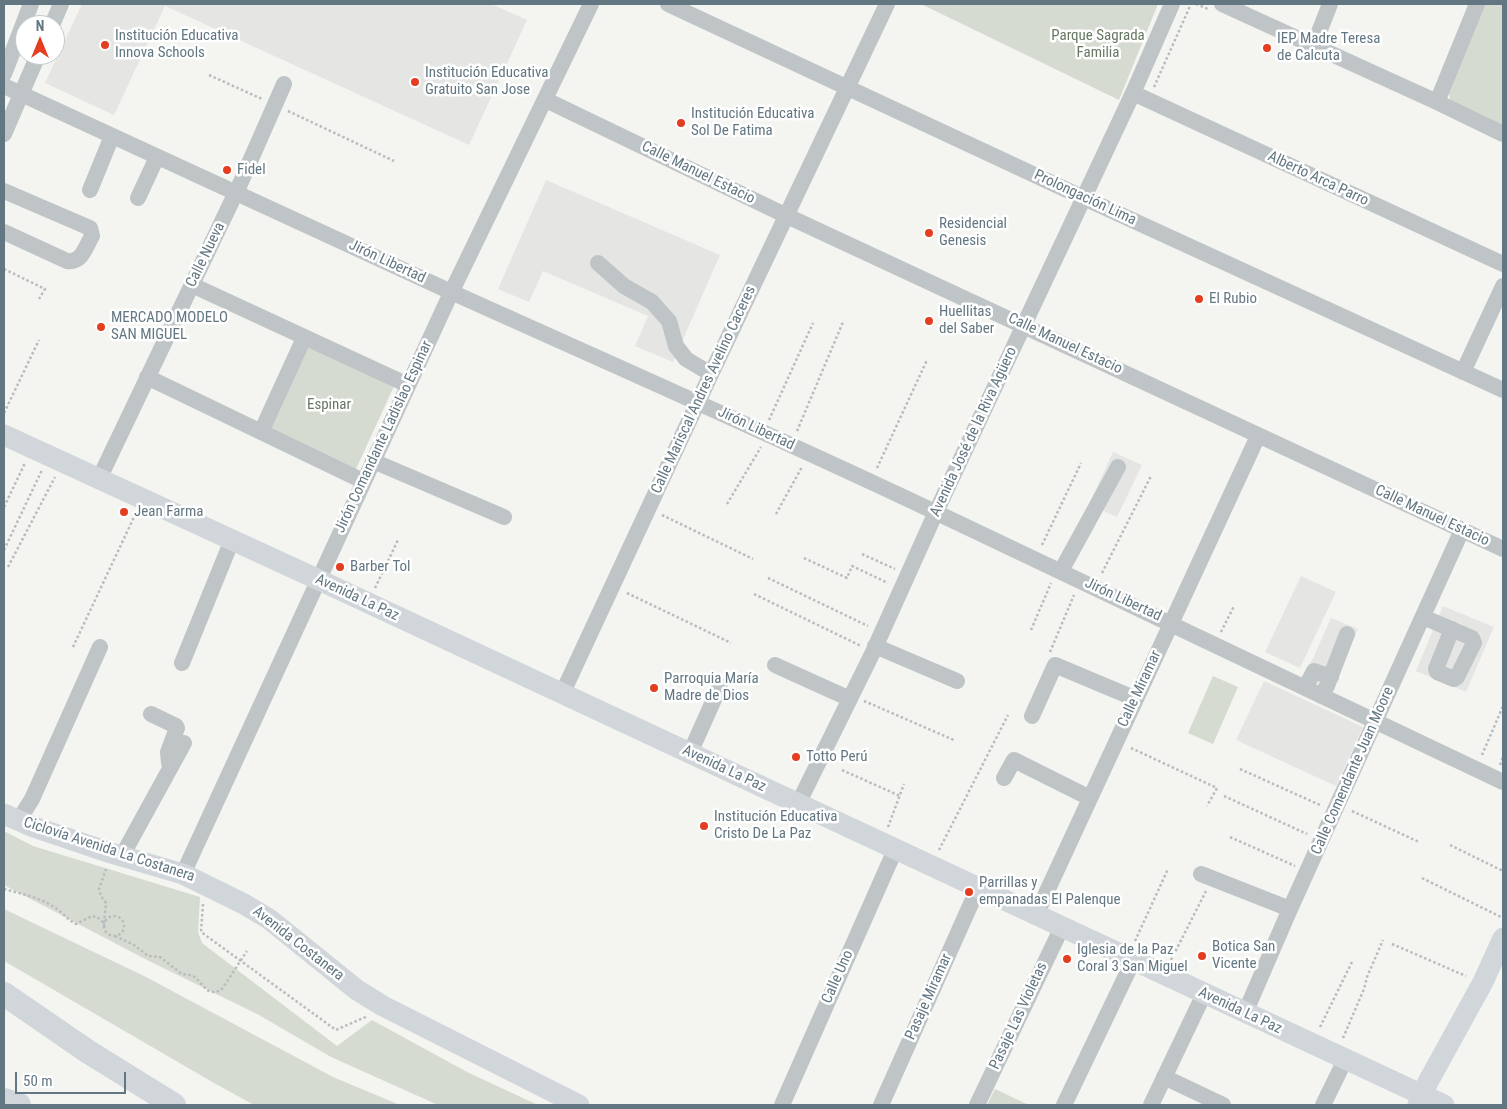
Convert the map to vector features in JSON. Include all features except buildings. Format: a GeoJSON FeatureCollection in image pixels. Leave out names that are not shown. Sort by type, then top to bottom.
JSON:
{"type":"FeatureCollection","features":[{"type":"Feature","properties":{"kind":"highway"},"geometry":{"type":"LineString","coordinates":[[4,994],[88,1051],[174,1105]]}},
{"type":"Feature","properties":{"kind":"highway"},"geometry":{"type":"LineString","coordinates":[[4,1100],[19,1105]]}},
{"type":"Feature","properties":{"kind":"main road","name":"Avenida La Paz"},"geometry":{"type":"LineString","coordinates":[[4,435],[931,865],[1311,1044],[1420,1100],[1444,1105]]}},
{"type":"Feature","properties":{"kind":"main road","name":"Avenida Costanera"},"geometry":{"type":"LineString","coordinates":[[11,817],[116,855],[183,874],[244,904],[269,919],[357,990],[377,1002],[579,1105]]}},
{"type":"Feature","properties":{"kind":"main road"},"geometry":{"type":"LineString","coordinates":[[1420,1100],[1483,982],[1503,938]]}},
{"type":"Feature","properties":{"kind":"street"},"geometry":{"type":"LineString","coordinates":[[4,74],[30,4]]}},
{"type":"Feature","properties":{"kind":"street","name":"Jirón Comandante Ladislao Espinar"},"geometry":{"type":"LineString","coordinates":[[183,874],[317,579],[452,292],[591,4]]}},
{"type":"Feature","properties":{"kind":"street","name":"Prolongación Lima"},"geometry":{"type":"LineString","coordinates":[[668,4],[1084,198],[1503,390]]}},
{"type":"Feature","properties":{"kind":"street","name":"Calle Mariscal Andres Avelino Caceres"},"geometry":{"type":"LineString","coordinates":[[562,694],[711,374],[887,4]]}},
{"type":"Feature","properties":{"kind":"street","name":"Avenida José de la Riva Agüero"},"geometry":{"type":"LineString","coordinates":[[798,804],[877,643],[936,512],[1133,93],[1172,4]]}},
{"type":"Feature","properties":{"kind":"street"},"geometry":{"type":"LineString","coordinates":[[1222,4],[1503,134]]}},
{"type":"Feature","properties":{"kind":"street"},"geometry":{"type":"LineString","coordinates":[[1314,46],[1330,4]]}},
{"type":"Feature","properties":{"kind":"street"},"geometry":{"type":"LineString","coordinates":[[1437,102],[1477,4]]}},
{"type":"Feature","properties":{"kind":"street"},"geometry":{"type":"LineString","coordinates":[[4,134],[34,65]]}},
{"type":"Feature","properties":{"kind":"street","name":"Calle Nueva"},"geometry":{"type":"LineString","coordinates":[[99,479],[236,193],[284,84]]}},
{"type":"Feature","properties":{"kind":"street","name":"Jirón Libertad"},"geometry":{"type":"LineString","coordinates":[[4,86],[452,292],[766,433],[1036,559],[1503,782]]}},
{"type":"Feature","properties":{"kind":"street","name":"Alberto Arca Parro"},"geometry":{"type":"LineString","coordinates":[[1133,93],[1503,264]]}},
{"type":"Feature","properties":{"kind":"street","name":"Calle Manuel Estacio"},"geometry":{"type":"LineString","coordinates":[[546,100],[787,216],[1503,549]]}},
{"type":"Feature","properties":{"kind":"street"},"geometry":{"type":"LineString","coordinates":[[90,190],[112,136]]}},
{"type":"Feature","properties":{"kind":"street"},"geometry":{"type":"LineString","coordinates":[[138,198],[157,157]]}},
{"type":"Feature","properties":{"kind":"street"},"geometry":{"type":"LineString","coordinates":[[4,232],[67,261],[74,262],[78,259],[92,236],[90,228],[5,194]]}},
{"type":"Feature","properties":{"kind":"street"},"geometry":{"type":"LineString","coordinates":[[598,263],[624,286],[652,302],[669,321],[676,346],[686,358],[711,374]]}},
{"type":"Feature","properties":{"kind":"street"},"geometry":{"type":"LineString","coordinates":[[192,285],[408,385]]}},
{"type":"Feature","properties":{"kind":"street"},"geometry":{"type":"LineString","coordinates":[[1463,372],[1503,286]]}},
{"type":"Feature","properties":{"kind":"street"},"geometry":{"type":"LineString","coordinates":[[261,432],[304,338]]}},
{"type":"Feature","properties":{"kind":"street"},"geometry":{"type":"LineString","coordinates":[[148,378],[363,481]]}},
{"type":"Feature","properties":{"kind":"street","name":"Calle Miramar"},"geometry":{"type":"LineString","coordinates":[[1036,915],[1258,436]]}},
{"type":"Feature","properties":{"kind":"street"},"geometry":{"type":"LineString","coordinates":[[373,461],[504,516]]}},
{"type":"Feature","properties":{"kind":"street"},"geometry":{"type":"LineString","coordinates":[[1059,570],[1118,467]]}},
{"type":"Feature","properties":{"kind":"street","name":"Calle Comendante Juan Moore"},"geometry":{"type":"LineString","coordinates":[[1245,1013],[1290,909],[1462,530]]}},
{"type":"Feature","properties":{"kind":"street"},"geometry":{"type":"LineString","coordinates":[[182,663],[232,540]]}},
{"type":"Feature","properties":{"kind":"street"},"geometry":{"type":"LineString","coordinates":[[1423,616],[1452,629]]}},
{"type":"Feature","properties":{"kind":"street"},"geometry":{"type":"LineString","coordinates":[[1321,696],[1347,634]]}},
{"type":"Feature","properties":{"kind":"street"},"geometry":{"type":"LineString","coordinates":[[877,643],[957,681]]}},
{"type":"Feature","properties":{"kind":"street"},"geometry":{"type":"LineString","coordinates":[[11,817],[32,799],[100,646]]}},
{"type":"Feature","properties":{"kind":"street"},"geometry":{"type":"LineString","coordinates":[[775,665],[851,697]]}},
{"type":"Feature","properties":{"kind":"street"},"geometry":{"type":"LineString","coordinates":[[1032,716],[1055,665],[1136,699]]}},
{"type":"Feature","properties":{"kind":"street"},"geometry":{"type":"LineString","coordinates":[[1305,688],[1314,671],[1330,676]]}},
{"type":"Feature","properties":{"kind":"street"},"geometry":{"type":"LineString","coordinates":[[690,753],[720,686]]}},
{"type":"Feature","properties":{"kind":"street"},"geometry":{"type":"LineString","coordinates":[[151,714],[177,728],[168,752],[170,768]]}},
{"type":"Feature","properties":{"kind":"street"},"geometry":{"type":"LineString","coordinates":[[116,855],[184,743]]}},
{"type":"Feature","properties":{"kind":"street"},"geometry":{"type":"LineString","coordinates":[[1004,778],[1014,760],[1090,798]]}},
{"type":"Feature","properties":{"kind":"street","name":"Calle Uno"},"geometry":{"type":"LineString","coordinates":[[782,1105],[888,846]]}},
{"type":"Feature","properties":{"kind":"street"},"geometry":{"type":"LineString","coordinates":[[1205,880],[1290,909]]}},
{"type":"Feature","properties":{"kind":"street","name":"Pasaje Miramar"},"geometry":{"type":"LineString","coordinates":[[881,1105],[978,888]]}},
{"type":"Feature","properties":{"kind":"street","name":"Pasaje Las Violetas"},"geometry":{"type":"LineString","coordinates":[[977,1105],[1062,927]]}},
{"type":"Feature","properties":{"kind":"street"},"geometry":{"type":"LineString","coordinates":[[1064,1105],[1130,960]]}},
{"type":"Feature","properties":{"kind":"street"},"geometry":{"type":"LineString","coordinates":[[1151,1105],[1204,994]]}},
{"type":"Feature","properties":{"kind":"street"},"geometry":{"type":"LineString","coordinates":[[1323,1105],[1340,1058]]}},
{"type":"Feature","properties":{"kind":"street"},"geometry":{"type":"LineString","coordinates":[[1164,1077],[1223,1105]]}},
{"type":"Feature","properties":{"kind":"path"},"geometry":{"type":"LineString","coordinates":[[1153,90],[1191,4]]}},
{"type":"Feature","properties":{"kind":"path"},"geometry":{"type":"LineString","coordinates":[[209,76],[394,161]]}},
{"type":"Feature","properties":{"kind":"path"},"geometry":{"type":"LineString","coordinates":[[4,269],[45,289],[39,299]]}},
{"type":"Feature","properties":{"kind":"path"},"geometry":{"type":"LineString","coordinates":[[791,445],[843,322]]}},
{"type":"Feature","properties":{"kind":"path"},"geometry":{"type":"LineString","coordinates":[[727,504],[766,433],[813,323]]}},
{"type":"Feature","properties":{"kind":"path"},"geometry":{"type":"LineString","coordinates":[[4,413],[39,340]]}},
{"type":"Feature","properties":{"kind":"path"},"geometry":{"type":"LineString","coordinates":[[871,482],[927,360]]}},
{"type":"Feature","properties":{"kind":"path"},"geometry":{"type":"LineString","coordinates":[[776,514],[809,453]]}},
{"type":"Feature","properties":{"kind":"path"},"geometry":{"type":"LineString","coordinates":[[4,507],[48,455]]}},
{"type":"Feature","properties":{"kind":"path"},"geometry":{"type":"LineString","coordinates":[[4,550],[48,455]]}},
{"type":"Feature","properties":{"kind":"path"},"geometry":{"type":"LineString","coordinates":[[8,567],[48,455]]}},
{"type":"Feature","properties":{"kind":"path"},"geometry":{"type":"LineString","coordinates":[[1036,559],[1081,463]]}},
{"type":"Feature","properties":{"kind":"path"},"geometry":{"type":"LineString","coordinates":[[1049,653],[1151,476]]}},
{"type":"Feature","properties":{"kind":"path"},"geometry":{"type":"LineString","coordinates":[[73,647],[143,499]]}},
{"type":"Feature","properties":{"kind":"path"},"geometry":{"type":"LineString","coordinates":[[648,509],[754,558]]}},
{"type":"Feature","properties":{"kind":"path"},"geometry":{"type":"LineString","coordinates":[[368,603],[398,540]]}},
{"type":"Feature","properties":{"kind":"path"},"geometry":{"type":"LineString","coordinates":[[862,554],[904,582]]}},
{"type":"Feature","properties":{"kind":"path"},"geometry":{"type":"LineString","coordinates":[[804,558],[847,578],[852,566],[904,582]]}},
{"type":"Feature","properties":{"kind":"path"},"geometry":{"type":"LineString","coordinates":[[1031,630],[1059,570]]}},
{"type":"Feature","properties":{"kind":"path"},"geometry":{"type":"LineString","coordinates":[[768,578],[877,643]]}},
{"type":"Feature","properties":{"kind":"path"},"geometry":{"type":"LineString","coordinates":[[612,586],[731,643]]}},
{"type":"Feature","properties":{"kind":"path"},"geometry":{"type":"LineString","coordinates":[[754,594],[877,643]]}},
{"type":"Feature","properties":{"kind":"path"},"geometry":{"type":"LineString","coordinates":[[1215,645],[1234,606]]}},
{"type":"Feature","properties":{"kind":"path"},"geometry":{"type":"LineString","coordinates":[[851,697],[954,740]]}},
{"type":"Feature","properties":{"kind":"path"},"geometry":{"type":"LineString","coordinates":[[1476,769],[1503,706]]}},
{"type":"Feature","properties":{"kind":"path"},"geometry":{"type":"LineString","coordinates":[[931,865],[1008,715]]}},
{"type":"Feature","properties":{"kind":"path"},"geometry":{"type":"LineString","coordinates":[[1116,742],[1217,788],[1207,806]]}},
{"type":"Feature","properties":{"kind":"path"},"geometry":{"type":"LineString","coordinates":[[1240,769],[1418,842]]}},
{"type":"Feature","properties":{"kind":"path"},"geometry":{"type":"LineString","coordinates":[[842,770],[900,796]]}},
{"type":"Feature","properties":{"kind":"path"},"geometry":{"type":"LineString","coordinates":[[888,846],[904,784]]}},
{"type":"Feature","properties":{"kind":"path"},"geometry":{"type":"LineString","coordinates":[[1224,796],[1322,841]]}},
{"type":"Feature","properties":{"kind":"path"},"geometry":{"type":"LineString","coordinates":[[1230,837],[1308,871]]}},
{"type":"Feature","properties":{"kind":"path"},"geometry":{"type":"LineString","coordinates":[[1450,845],[1503,871]]}},
{"type":"Feature","properties":{"kind":"path"},"geometry":{"type":"LineString","coordinates":[[116,855],[99,889],[100,896],[106,903],[104,923],[106,933],[134,945],[148,956],[160,957],[182,974],[195,977],[211,992],[221,990],[247,951]]}},
{"type":"Feature","properties":{"kind":"path"},"geometry":{"type":"LineString","coordinates":[[1130,960],[1168,869]]}},
{"type":"Feature","properties":{"kind":"path"},"geometry":{"type":"LineString","coordinates":[[1422,878],[1503,918]]}},
{"type":"Feature","properties":{"kind":"path"},"geometry":{"type":"LineString","coordinates":[[1163,975],[1205,880]]}},
{"type":"Feature","properties":{"kind":"path"},"geometry":{"type":"LineString","coordinates":[[4,889],[22,893],[56,908],[72,923],[76,924],[92,916],[97,917],[104,923]]}},
{"type":"Feature","properties":{"kind":"path","name":"Ciclovía Avenida La Costanera"},"geometry":{"type":"LineString","coordinates":[[203,904],[201,932],[336,1030],[373,1014]]}},
{"type":"Feature","properties":{"kind":"path"},"geometry":{"type":"LineString","coordinates":[[104,923],[110,916],[120,918],[124,923],[123,930],[115,936]]}},
{"type":"Feature","properties":{"kind":"path"},"geometry":{"type":"LineString","coordinates":[[1340,1058],[1364,989],[1366,977],[1383,940]]}},
{"type":"Feature","properties":{"kind":"path"},"geometry":{"type":"LineString","coordinates":[[1392,944],[1483,982]]}},
{"type":"Feature","properties":{"kind":"path"},"geometry":{"type":"LineString","coordinates":[[1311,1044],[1352,962]]}},
{"type":"Feature","properties":{"kind":"shaded area","name":"Institución Educativa Gratuito San Jose"},"geometry":{"type":"Polygon","coordinates":[[[82,4],[491,4],[527,20],[469,145],[165,6],[114,115],[45,83],[53,65],[65,65],[65,40],[82,4]]]}},
{"type":"Feature","properties":{"kind":"shaded area"},"geometry":{"type":"Polygon","coordinates":[[[546,180],[720,255],[673,362],[635,346],[648,316],[543,271],[529,302],[498,289],[546,180]]]}},
{"type":"Feature","properties":{"kind":"shaded area"},"geometry":{"type":"Polygon","coordinates":[[[1113,452],[1142,465],[1117,517],[1089,504],[1113,452]]]}},
{"type":"Feature","properties":{"kind":"shaded area"},"geometry":{"type":"Polygon","coordinates":[[[1301,576],[1336,592],[1300,668],[1265,652],[1301,576]]]}},
{"type":"Feature","properties":{"kind":"shaded area"},"geometry":{"type":"Polygon","coordinates":[[[1443,606],[1494,627],[1466,692],[1416,671],[1443,606]]]}},
{"type":"Feature","properties":{"kind":"shaded area"},"geometry":{"type":"Polygon","coordinates":[[[1331,618],[1358,629],[1332,690],[1304,678],[1331,618]]]}},
{"type":"Feature","properties":{"kind":"shaded area"},"geometry":{"type":"Polygon","coordinates":[[[1264,681],[1363,727],[1336,786],[1236,740],[1264,681]]]}},
{"type":"Feature","properties":{"kind":"green space","name":"Parque Sagrada Familia"},"geometry":{"type":"Polygon","coordinates":[[[921,4],[1158,4],[1119,100],[921,4]]]}},
{"type":"Feature","properties":{"kind":"green space"},"geometry":{"type":"Polygon","coordinates":[[[1483,4],[1503,4],[1503,126],[1451,103],[1448,90],[1483,4]]]}},
{"type":"Feature","properties":{"kind":"green space","name":"Espinar"},"geometry":{"type":"Polygon","coordinates":[[[302,341],[395,384],[356,469],[262,426],[302,341]]]}},
{"type":"Feature","properties":{"kind":"green space"},"geometry":{"type":"Polygon","coordinates":[[[1213,676],[1238,687],[1213,744],[1188,733],[1213,676]]]}},
{"type":"Feature","properties":{"kind":"green space"},"geometry":{"type":"Polygon","coordinates":[[[4,831],[33,846],[200,897],[198,932],[202,943],[337,1046],[372,1020],[467,1072],[538,1105],[438,1105],[331,1057],[259,1015],[145,959],[4,885],[4,831]]]}},
{"type":"Feature","properties":{"kind":"green space"},"geometry":{"type":"Polygon","coordinates":[[[4,909],[146,977],[333,1077],[400,1105],[254,1105],[4,961],[4,909]]]}},
{"type":"Feature","properties":{"kind":"green space"},"geometry":{"type":"Polygon","coordinates":[[[995,1089],[1029,1105],[987,1105],[995,1089]]]}},
{"type":"Feature","properties":{"kind":"place","name":"Institución Educativa Innova Schools"},"geometry":{"type":"Point","coordinates":[105,45]}},
{"type":"Feature","properties":{"kind":"place","name":"IEP Madre Teresa de Calcuta"},"geometry":{"type":"Point","coordinates":[1267,48]}},
{"type":"Feature","properties":{"kind":"place","name":"Institución Educativa Gratuito San Jose"},"geometry":{"type":"Point","coordinates":[415,82]}},
{"type":"Feature","properties":{"kind":"place","name":"Institución Educativa Sol De Fatima"},"geometry":{"type":"Point","coordinates":[681,123]}},
{"type":"Feature","properties":{"kind":"place","name":"Fidel"},"geometry":{"type":"Point","coordinates":[227,170]}},
{"type":"Feature","properties":{"kind":"place","name":"Residencial Genesis"},"geometry":{"type":"Point","coordinates":[929,233]}},
{"type":"Feature","properties":{"kind":"place","name":"El Rubio"},"geometry":{"type":"Point","coordinates":[1199,299]}},
{"type":"Feature","properties":{"kind":"place","name":"Huellitas del Saber"},"geometry":{"type":"Point","coordinates":[929,321]}},
{"type":"Feature","properties":{"kind":"place","name":"MERCADO MODELO SAN MIGUEL"},"geometry":{"type":"Point","coordinates":[101,327]}},
{"type":"Feature","properties":{"kind":"place","name":"Jean Farma"},"geometry":{"type":"Point","coordinates":[124,512]}},
{"type":"Feature","properties":{"kind":"place","name":"Barber Tol"},"geometry":{"type":"Point","coordinates":[340,567]}},
{"type":"Feature","properties":{"kind":"place","name":"Parroquia María Madre de Dios"},"geometry":{"type":"Point","coordinates":[654,688]}},
{"type":"Feature","properties":{"kind":"place","name":"Totto Perú"},"geometry":{"type":"Point","coordinates":[796,757]}},
{"type":"Feature","properties":{"kind":"place","name":"Institución Educativa Cristo De La Paz"},"geometry":{"type":"Point","coordinates":[704,826]}},
{"type":"Feature","properties":{"kind":"place","name":"Parrillas y empanadas El Palenque"},"geometry":{"type":"Point","coordinates":[969,892]}},
{"type":"Feature","properties":{"kind":"place","name":"Botica San Vicente"},"geometry":{"type":"Point","coordinates":[1202,956]}},
{"type":"Feature","properties":{"kind":"place","name":"Iglesia de la Paz Coral 3 San Miguel"},"geometry":{"type":"Point","coordinates":[1067,959]}}]}
